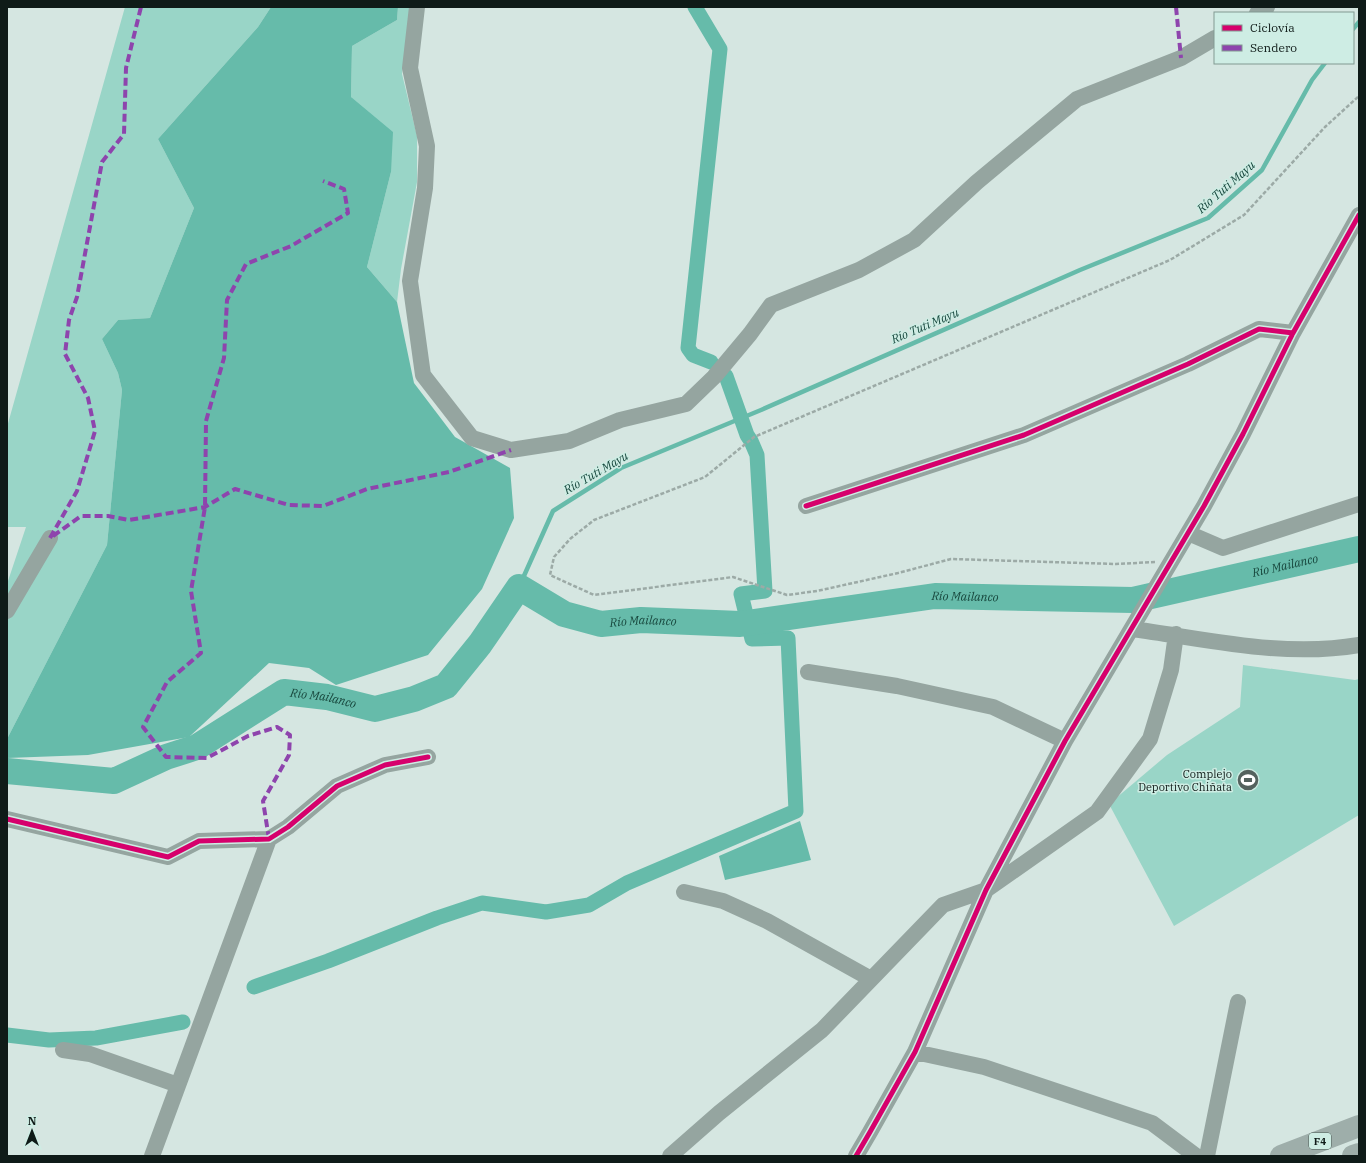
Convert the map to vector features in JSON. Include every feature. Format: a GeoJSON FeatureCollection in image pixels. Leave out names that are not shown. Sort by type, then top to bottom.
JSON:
{"type":"FeatureCollection","features":[{"type":"Feature","properties":{"kind":"highway","name":"F4"},"geometry":{"type":"LineString","coordinates":[[1281,1156],[1359,1126]]}},
{"type":"Feature","properties":{"kind":"highway"},"geometry":{"type":"LineString","coordinates":[[1353,1156],[1359,1154]]}},
{"type":"Feature","properties":{"kind":"street"},"geometry":{"type":"LineString","coordinates":[[417,7],[410,68],[427,146],[425,188],[410,281],[423,375],[472,438],[512,450],[569,441],[620,420],[686,404],[714,377],[750,334],[771,304],[859,270],[914,240],[977,182],[1077,99],[1181,58],[1214,39]]}},
{"type":"Feature","properties":{"kind":"street"},"geometry":{"type":"LineString","coordinates":[[856,1156],[915,1052],[986,890],[1065,741],[1204,506],[1243,434],[1293,332],[1359,215]]}},
{"type":"Feature","properties":{"kind":"street"},"geometry":{"type":"LineString","coordinates":[[806,506],[1024,435],[1188,364],[1259,329],[1293,332]]}},
{"type":"Feature","properties":{"kind":"street"},"geometry":{"type":"LineString","coordinates":[[1188,533],[1223,548],[1359,504]]}},
{"type":"Feature","properties":{"kind":"street"},"geometry":{"type":"LineString","coordinates":[[7,611],[50,538]]}},
{"type":"Feature","properties":{"kind":"street"},"geometry":{"type":"LineString","coordinates":[[1132,629],[1176,634],[1243,645],[1294,650],[1336,649],[1359,645]]}},
{"type":"Feature","properties":{"kind":"street"},"geometry":{"type":"LineString","coordinates":[[670,1156],[719,1113],[822,1030],[943,905],[986,890],[1097,812],[1150,739],[1171,670],[1176,634]]}},
{"type":"Feature","properties":{"kind":"street"},"geometry":{"type":"LineString","coordinates":[[808,672],[897,686],[993,707],[1065,741]]}},
{"type":"Feature","properties":{"kind":"street"},"geometry":{"type":"LineString","coordinates":[[7,819],[168,857],[200,841],[269,839],[288,827],[337,786],[386,765],[428,756]]}},
{"type":"Feature","properties":{"kind":"street"},"geometry":{"type":"LineString","coordinates":[[152,1156],[269,839]]}},
{"type":"Feature","properties":{"kind":"street"},"geometry":{"type":"LineString","coordinates":[[684,892],[723,901],[767,921],[871,979]]}},
{"type":"Feature","properties":{"kind":"street"},"geometry":{"type":"LineString","coordinates":[[1208,1156],[1238,1002]]}},
{"type":"Feature","properties":{"kind":"street"},"geometry":{"type":"LineString","coordinates":[[62,1050],[90,1054],[178,1085]]}},
{"type":"Feature","properties":{"kind":"street"},"geometry":{"type":"LineString","coordinates":[[915,1052],[984,1067],[1152,1123],[1196,1156]]}},
{"type":"Feature","properties":{"kind":"path"},"geometry":{"type":"LineString","coordinates":[[1171,561],[1116,564],[951,559],[898,573],[817,591],[787,595],[733,577],[594,595],[550,575],[554,557],[570,539],[594,520],[705,477],[754,437],[1170,260],[1244,215],[1325,127],[1359,96]]}},
{"type":"Feature","properties":{"kind":"shaded area"},"geometry":{"type":"Polygon","coordinates":[[[125,7],[271,7],[258,27],[158,139],[194,208],[150,318],[118,320],[102,339],[118,373],[122,390],[107,545],[7,739],[7,584],[26,527],[7,527],[7,427],[125,7]]]}},
{"type":"Feature","properties":{"kind":"shaded area"},"geometry":{"type":"Polygon","coordinates":[[[271,7],[398,7],[397,20],[352,46],[351,97],[393,132],[391,172],[367,267],[397,302],[414,383],[455,437],[510,468],[514,518],[482,589],[428,655],[336,685],[309,668],[269,663],[189,737],[88,755],[7,758],[7,739],[107,545],[122,390],[118,373],[102,339],[118,320],[150,318],[194,208],[158,139],[258,27],[271,7]]]}},
{"type":"Feature","properties":{"kind":"shaded area"},"geometry":{"type":"Polygon","coordinates":[[[398,7],[410,7],[402,74],[417,136],[417,182],[401,269],[397,302],[367,267],[391,172],[351,97],[352,46],[397,20],[398,7]]]}},
{"type":"Feature","properties":{"kind":"shaded area","name":"Complejo Deportivo Chiñata"},"geometry":{"type":"Polygon","coordinates":[[[1243,665],[1355,680],[1359,679],[1359,815],[1174,926],[1109,804],[1167,755],[1240,707],[1243,665]]]}},
{"type":"Feature","properties":{"kind":"shaded area"},"geometry":{"type":"Polygon","coordinates":[[[800,821],[811,860],[725,880],[719,856],[800,821]]]}},
{"type":"Feature","properties":{"kind":"waterway"},"geometry":{"type":"LineString","coordinates":[[695,7],[720,49],[688,348],[693,355],[711,362]]}},
{"type":"Feature","properties":{"kind":"waterway","name":"Río Tuti Mayu"},"geometry":{"type":"LineString","coordinates":[[1354,28],[1359,22]]}},
{"type":"Feature","properties":{"kind":"waterway","name":"Río Tuti Mayu"},"geometry":{"type":"LineString","coordinates":[[519,587],[553,511],[621,468],[761,410],[1080,270],[1208,218],[1262,170],[1312,80],[1324,64]]}},
{"type":"Feature","properties":{"kind":"waterway"},"geometry":{"type":"LineString","coordinates":[[254,987],[328,961],[437,918],[482,903],[546,912],[589,905],[627,883],[796,811],[788,638],[752,639],[741,594],[765,591],[757,455],[747,435],[726,376]]}},
{"type":"Feature","properties":{"kind":"waterway","name":"Río Mailanco"},"geometry":{"type":"LineString","coordinates":[[7,771],[114,781],[166,757],[197,747],[284,692],[327,697],[375,709],[414,699],[446,686],[480,644],[519,587],[564,614],[601,624],[641,620],[740,624],[935,596],[1133,600],[1359,549]]}},
{"type":"Feature","properties":{"kind":"waterway"},"geometry":{"type":"LineString","coordinates":[[7,1035],[49,1040],[96,1038],[183,1022]]}},
{"type":"Feature","properties":{"kind":"marked path"},"geometry":{"type":"LineString","coordinates":[[50,538],[77,491],[95,431],[88,398],[65,354],[69,320],[77,297],[102,162],[124,134],[126,68],[141,7]]}},
{"type":"Feature","properties":{"kind":"marked path"},"geometry":{"type":"LineString","coordinates":[[1176,7],[1181,58]]}},
{"type":"Feature","properties":{"kind":"marked path"},"geometry":{"type":"LineString","coordinates":[[269,839],[263,801],[289,755],[290,735],[277,727],[248,736],[207,758],[166,757],[143,727],[167,682],[201,653],[191,591],[205,507],[206,421],[224,358],[227,300],[246,264],[291,246],[348,213],[344,189],[323,181]]}},
{"type":"Feature","properties":{"kind":"marked path"},"geometry":{"type":"LineString","coordinates":[[53,536],[81,516],[108,516],[129,520],[205,507],[235,489],[289,505],[323,506],[367,489],[449,472],[511,450]]}},
{"type":"Feature","properties":{"kind":"cycle path"},"geometry":{"type":"LineString","coordinates":[[856,1156],[915,1052],[986,890],[1065,741],[1204,506],[1243,434],[1293,333],[1359,215]]}},
{"type":"Feature","properties":{"kind":"cycle path"},"geometry":{"type":"LineString","coordinates":[[806,506],[1024,435],[1188,364],[1259,329],[1293,333]]}},
{"type":"Feature","properties":{"kind":"cycle path"},"geometry":{"type":"LineString","coordinates":[[7,819],[168,857],[199,841],[269,839],[288,827],[337,786],[385,765],[428,757]]}},
{"type":"Feature","properties":{"kind":"place","name":"Complejo Deportivo Chiñata"},"geometry":{"type":"Point","coordinates":[1248,780]}}]}
